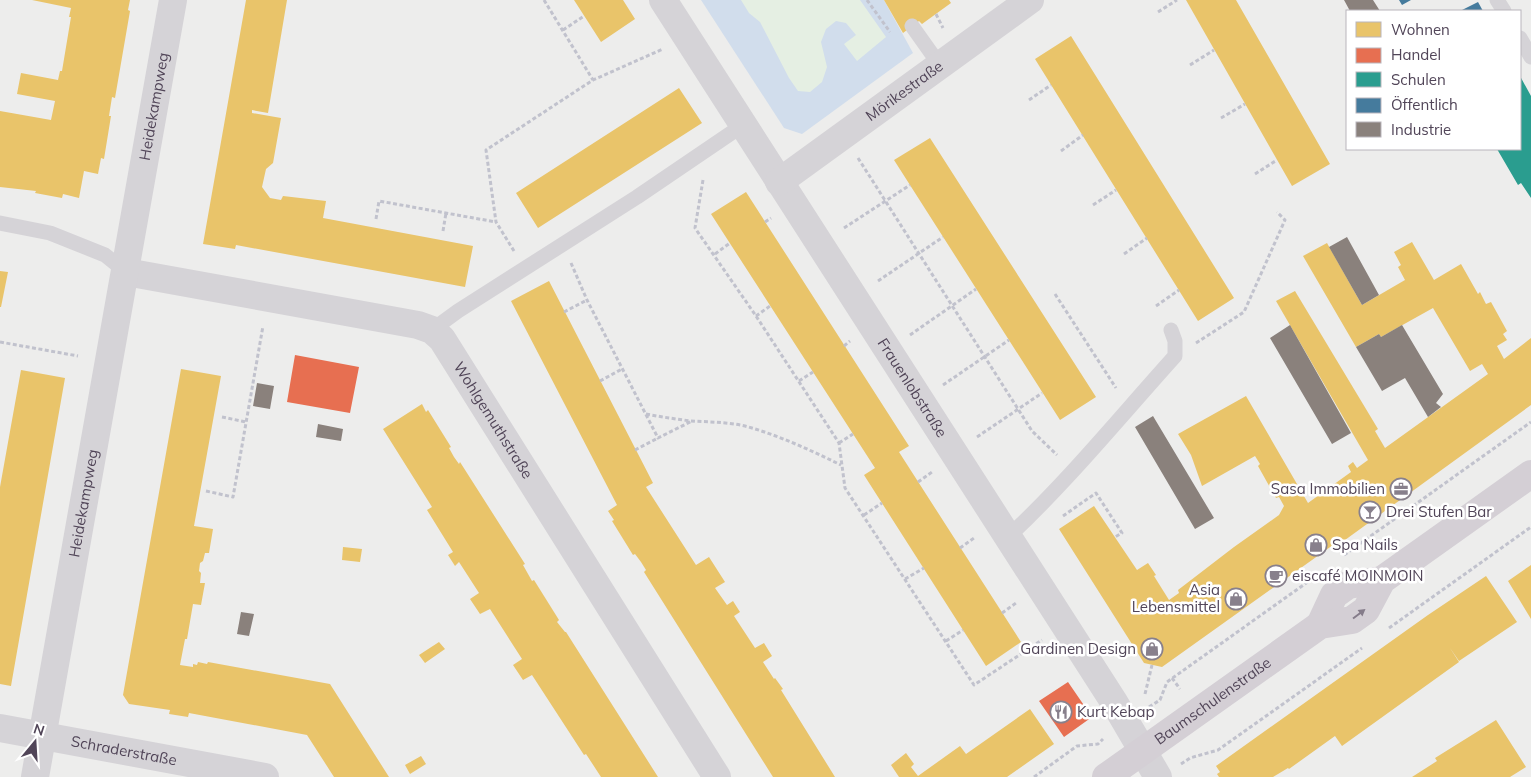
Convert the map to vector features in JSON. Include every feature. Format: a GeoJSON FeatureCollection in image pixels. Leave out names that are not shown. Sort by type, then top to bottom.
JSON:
{"type":"FeatureCollection","features":[{"type":"Feature","properties":{"kind":"main road","name":"Baumschulenstraße"},"geometry":{"type":"LineString","coordinates":[[1106,777],[1320,625],[1334,595],[1348,585],[1382,580],[1531,474]]}},
{"type":"Feature","properties":{"kind":"street","name":"Heidekampweg"},"geometry":{"type":"LineString","coordinates":[[36,777],[173,0]]}},
{"type":"Feature","properties":{"kind":"street","name":"Frauenlobstraße"},"geometry":{"type":"LineString","coordinates":[[663,0],[1114,702],[1158,777]]}},
{"type":"Feature","properties":{"kind":"street","name":"Mörikestraße"},"geometry":{"type":"LineString","coordinates":[[779,182],[939,64],[1030,0]]}},
{"type":"Feature","properties":{"kind":"street"},"geometry":{"type":"LineString","coordinates":[[126,272],[418,325],[432,330]]}},
{"type":"Feature","properties":{"kind":"street","name":"Wohlgemuthstraße"},"geometry":{"type":"LineString","coordinates":[[432,330],[442,339],[717,777]]}},
{"type":"Feature","properties":{"kind":"street"},"geometry":{"type":"LineString","coordinates":[[0,728],[43,736]]}},
{"type":"Feature","properties":{"kind":"street","name":"Schraderstraße"},"geometry":{"type":"LineString","coordinates":[[43,736],[265,777]]}},
{"type":"Feature","properties":{"kind":"lane"},"geometry":{"type":"LineString","coordinates":[[912,26],[939,64]]}},
{"type":"Feature","properties":{"kind":"lane"},"geometry":{"type":"LineString","coordinates":[[1521,40],[1531,57]]}},
{"type":"Feature","properties":{"kind":"lane"},"geometry":{"type":"LineString","coordinates":[[432,330],[458,311],[743,125]]}},
{"type":"Feature","properties":{"kind":"lane"},"geometry":{"type":"LineString","coordinates":[[0,224],[50,233],[105,255],[126,272]]}},
{"type":"Feature","properties":{"kind":"lane"},"geometry":{"type":"LineString","coordinates":[[1008,537],[1027,520],[1074,470],[1174,356],[1175,341],[1171,330]]}},
{"type":"Feature","properties":{"kind":"path"},"geometry":{"type":"LineString","coordinates":[[544,0],[593,80]]}},
{"type":"Feature","properties":{"kind":"path"},"geometry":{"type":"LineString","coordinates":[[1158,12],[1177,0]]}},
{"type":"Feature","properties":{"kind":"path"},"geometry":{"type":"LineString","coordinates":[[936,14],[946,33]]}},
{"type":"Feature","properties":{"kind":"path"},"geometry":{"type":"LineString","coordinates":[[563,30],[584,16]]}},
{"type":"Feature","properties":{"kind":"path"},"geometry":{"type":"LineString","coordinates":[[524,269],[496,222],[486,150],[593,80],[687,38]]}},
{"type":"Feature","properties":{"kind":"path"},"geometry":{"type":"LineString","coordinates":[[1190,65],[1214,50]]}},
{"type":"Feature","properties":{"kind":"path"},"geometry":{"type":"LineString","coordinates":[[1029,100],[1051,85]]}},
{"type":"Feature","properties":{"kind":"path"},"geometry":{"type":"LineString","coordinates":[[1221,118],[1245,104]]}},
{"type":"Feature","properties":{"kind":"path"},"geometry":{"type":"LineString","coordinates":[[1061,151],[1083,136]]}},
{"type":"Feature","properties":{"kind":"path"},"geometry":{"type":"LineString","coordinates":[[707,149],[695,228],[715,254],[839,444],[845,488],[974,685],[1046,637]]}},
{"type":"Feature","properties":{"kind":"path"},"geometry":{"type":"LineString","coordinates":[[855,153],[1032,432],[1074,470]]}},
{"type":"Feature","properties":{"kind":"path"},"geometry":{"type":"LineString","coordinates":[[1254,174],[1277,160]]}},
{"type":"Feature","properties":{"kind":"path"},"geometry":{"type":"LineString","coordinates":[[839,232],[910,185]]}},
{"type":"Feature","properties":{"kind":"path"},"geometry":{"type":"LineString","coordinates":[[1094,205],[1116,190]]}},
{"type":"Feature","properties":{"kind":"path"},"geometry":{"type":"LineString","coordinates":[[376,219],[379,201],[496,222]]}},
{"type":"Feature","properties":{"kind":"path"},"geometry":{"type":"LineString","coordinates":[[1174,356],[1244,312],[1285,220],[1277,212]]}},
{"type":"Feature","properties":{"kind":"path"},"geometry":{"type":"LineString","coordinates":[[443,231],[446,213]]}},
{"type":"Feature","properties":{"kind":"path"},"geometry":{"type":"LineString","coordinates":[[873,284],[943,236]]}},
{"type":"Feature","properties":{"kind":"path"},"geometry":{"type":"LineString","coordinates":[[1124,254],[1147,238]]}},
{"type":"Feature","properties":{"kind":"path"},"geometry":{"type":"LineString","coordinates":[[562,244],[587,300],[658,438]]}},
{"type":"Feature","properties":{"kind":"path"},"geometry":{"type":"LineString","coordinates":[[715,254],[730,244]]}},
{"type":"Feature","properties":{"kind":"path"},"geometry":{"type":"LineString","coordinates":[[908,337],[976,289]]}},
{"type":"Feature","properties":{"kind":"path"},"geometry":{"type":"LineString","coordinates":[[1156,306],[1179,290]]}},
{"type":"Feature","properties":{"kind":"path"},"geometry":{"type":"LineString","coordinates":[[1055,294],[1129,408]]}},
{"type":"Feature","properties":{"kind":"path"},"geometry":{"type":"LineString","coordinates":[[564,312],[587,300]]}},
{"type":"Feature","properties":{"kind":"path"},"geometry":{"type":"LineString","coordinates":[[756,316],[770,306]]}},
{"type":"Feature","properties":{"kind":"path"},"geometry":{"type":"LineString","coordinates":[[206,491],[233,497],[263,323]]}},
{"type":"Feature","properties":{"kind":"path"},"geometry":{"type":"LineString","coordinates":[[940,387],[1009,340]]}},
{"type":"Feature","properties":{"kind":"path"},"geometry":{"type":"LineString","coordinates":[[0,342],[78,356]]}},
{"type":"Feature","properties":{"kind":"path"},"geometry":{"type":"LineString","coordinates":[[600,381],[622,369]]}},
{"type":"Feature","properties":{"kind":"path"},"geometry":{"type":"LineString","coordinates":[[799,381],[813,372]]}},
{"type":"Feature","properties":{"kind":"path"},"geometry":{"type":"LineString","coordinates":[[974,439],[1042,393]]}},
{"type":"Feature","properties":{"kind":"path"},"geometry":{"type":"LineString","coordinates":[[646,414],[729,423],[764,432],[842,465]]}},
{"type":"Feature","properties":{"kind":"path"},"geometry":{"type":"LineString","coordinates":[[222,417],[246,422]]}},
{"type":"Feature","properties":{"kind":"path"},"geometry":{"type":"LineString","coordinates":[[636,450],[692,420]]}},
{"type":"Feature","properties":{"kind":"path"},"geometry":{"type":"LineString","coordinates":[[1340,558],[1531,422]]}},
{"type":"Feature","properties":{"kind":"path"},"geometry":{"type":"LineString","coordinates":[[839,444],[853,434]]}},
{"type":"Feature","properties":{"kind":"path"},"geometry":{"type":"LineString","coordinates":[[918,482],[937,469]]}},
{"type":"Feature","properties":{"kind":"path"},"geometry":{"type":"LineString","coordinates":[[1058,519],[1096,493],[1122,533],[1115,537]]}},
{"type":"Feature","properties":{"kind":"path"},"geometry":{"type":"LineString","coordinates":[[864,515],[882,503]]}},
{"type":"Feature","properties":{"kind":"path"},"geometry":{"type":"LineString","coordinates":[[960,548],[979,534]]}},
{"type":"Feature","properties":{"kind":"path"},"geometry":{"type":"LineString","coordinates":[[905,579],[924,568]]}},
{"type":"Feature","properties":{"kind":"path"},"geometry":{"type":"LineString","coordinates":[[1160,700],[1167,682],[1309,580]]}},
{"type":"Feature","properties":{"kind":"path"},"geometry":{"type":"LineString","coordinates":[[1002,613],[1021,599]]}},
{"type":"Feature","properties":{"kind":"path"},"geometry":{"type":"LineString","coordinates":[[946,641],[963,630]]}},
{"type":"Feature","properties":{"kind":"path"},"geometry":{"type":"LineString","coordinates":[[1118,659],[1134,647]]}},
{"type":"Feature","properties":{"kind":"path"},"geometry":{"type":"LineString","coordinates":[[1145,694],[1152,665]]}},
{"type":"Feature","properties":{"kind":"path"},"geometry":{"type":"LineString","coordinates":[[1172,678],[1180,690]]}},
{"type":"Feature","properties":{"kind":"path"},"geometry":{"type":"LineString","coordinates":[[1034,777],[1077,746],[1098,744]]}},
{"type":"Feature","properties":{"kind":"path"},"geometry":{"type":"LineString","coordinates":[[1190,758],[1218,750]]}},
{"type":"Feature","properties":{"kind":"shaded area"},"geometry":{"type":"Polygon","coordinates":[[[701,0],[884,0],[913,53],[802,134],[784,128],[701,0]]]}},
{"type":"Feature","properties":{"kind":"sand"},"geometry":{"type":"Polygon","coordinates":[[[741,0],[860,0],[886,37],[857,61],[844,44],[856,35],[846,23],[836,21],[826,29],[821,42],[827,67],[822,82],[810,92],[798,91],[789,78],[760,22],[749,13],[741,0]]]}},
{"type":"Feature","properties":{"kind":"building: Wohnen"},"geometry":{"type":"Polygon","coordinates":[[[32,0],[130,0],[128,10],[130,11],[115,98],[112,97],[104,159],[101,158],[98,174],[84,171],[79,198],[63,194],[62,198],[35,193],[36,191],[0,187],[0,111],[51,120],[55,101],[17,94],[21,73],[58,80],[60,71],[62,71],[71,8],[32,0]]]}},
{"type":"Feature","properties":{"kind":"building: Wohnen"},"geometry":{"type":"Polygon","coordinates":[[[246,0],[287,0],[268,113],[252,110],[252,113],[281,118],[273,163],[266,169],[262,187],[270,198],[281,200],[283,196],[326,201],[323,218],[473,246],[465,287],[236,245],[235,249],[203,244],[246,0]]]}},
{"type":"Feature","properties":{"kind":"building: Wohnen"},"geometry":{"type":"Polygon","coordinates":[[[574,0],[623,0],[635,19],[601,42],[574,0]]]}},
{"type":"Feature","properties":{"kind":"building: Wohnen"},"geometry":{"type":"Polygon","coordinates":[[[884,0],[949,0],[951,3],[922,24],[919,21],[903,33],[884,0]]]}},
{"type":"Feature","properties":{"kind":"building: Wohnen"},"geometry":{"type":"Polygon","coordinates":[[[1186,0],[1236,0],[1330,164],[1292,186],[1186,0]]]}},
{"type":"Feature","properties":{"kind":"building: Wohnen"},"geometry":{"type":"Polygon","coordinates":[[[1071,36],[1234,298],[1198,321],[1035,59],[1071,36]]]}},
{"type":"Feature","properties":{"kind":"building: Wohnen"},"geometry":{"type":"Polygon","coordinates":[[[679,88],[702,123],[538,228],[516,193],[679,88]]]}},
{"type":"Feature","properties":{"kind":"building: Wohnen"},"geometry":{"type":"Polygon","coordinates":[[[930,138],[1096,397],[1060,420],[894,160],[930,138]]]}},
{"type":"Feature","properties":{"kind":"building: Wohnen"},"geometry":{"type":"Polygon","coordinates":[[[746,192],[909,446],[899,452],[1021,642],[986,666],[864,475],[875,468],[711,214],[746,192]]]}},
{"type":"Feature","properties":{"kind":"building: Wohnen"},"geometry":{"type":"Polygon","coordinates":[[[1412,242],[1434,280],[1461,264],[1478,294],[1480,292],[1486,304],[1491,302],[1507,331],[1503,334],[1507,340],[1497,346],[1504,359],[1531,338],[1531,405],[1334,548],[1333,545],[1162,667],[1144,663],[1059,529],[1094,506],[1137,570],[1148,563],[1169,600],[1179,593],[1178,590],[1279,515],[1284,506],[1279,497],[1276,498],[1258,466],[1260,464],[1255,456],[1202,486],[1191,455],[1178,434],[1246,396],[1308,503],[1351,472],[1348,466],[1353,462],[1357,468],[1368,460],[1276,301],[1295,291],[1378,429],[1375,431],[1385,448],[1488,374],[1482,364],[1470,371],[1433,308],[1381,337],[1379,334],[1356,347],[1303,256],[1327,243],[1362,305],[1405,280],[1398,267],[1401,265],[1394,252],[1412,242]]]}},
{"type":"Feature","properties":{"kind":"building: Wohnen"},"geometry":{"type":"Polygon","coordinates":[[[0,271],[8,272],[1,307],[0,307],[0,271]]]}},
{"type":"Feature","properties":{"kind":"building: Wohnen"},"geometry":{"type":"Polygon","coordinates":[[[549,281],[653,483],[646,487],[696,565],[709,557],[725,582],[715,588],[727,605],[733,601],[740,612],[734,616],[755,648],[764,643],[772,656],[763,662],[783,689],[781,690],[835,777],[773,777],[644,572],[646,570],[641,562],[635,554],[633,555],[612,521],[614,520],[608,511],[617,505],[511,301],[549,281]]]}},
{"type":"Feature","properties":{"kind":"building: Wohnen"},"geometry":{"type":"Polygon","coordinates":[[[181,369],[221,376],[194,526],[213,529],[209,553],[205,553],[203,561],[200,563],[200,583],[205,583],[201,605],[193,604],[180,665],[193,667],[193,664],[197,665],[198,662],[207,664],[208,662],[330,684],[389,777],[334,777],[307,735],[189,713],[188,717],[169,714],[170,710],[129,704],[123,695],[181,369]]]}},
{"type":"Feature","properties":{"kind":"building: Wohnen"},"geometry":{"type":"Polygon","coordinates":[[[21,370],[65,378],[11,686],[0,684],[0,487],[21,370]]]}},
{"type":"Feature","properties":{"kind":"building: Wohnen"},"geometry":{"type":"Polygon","coordinates":[[[422,404],[426,412],[428,410],[451,447],[449,448],[454,457],[459,464],[460,462],[525,564],[523,565],[532,581],[534,580],[559,620],[557,622],[566,632],[658,777],[601,777],[586,754],[584,755],[532,675],[523,680],[513,665],[522,659],[490,609],[480,614],[470,599],[479,593],[459,562],[455,566],[448,555],[453,552],[427,510],[432,507],[383,429],[422,404]]]}},
{"type":"Feature","properties":{"kind":"building: Wohnen"},"geometry":{"type":"Polygon","coordinates":[[[343,547],[362,549],[360,562],[342,560],[343,547]]]}},
{"type":"Feature","properties":{"kind":"building: Wohnen"},"geometry":{"type":"Polygon","coordinates":[[[1531,565],[1531,619],[1508,581],[1531,565]]]}},
{"type":"Feature","properties":{"kind":"building: Wohnen"},"geometry":{"type":"Polygon","coordinates":[[[1486,576],[1517,622],[1459,661],[1450,648],[1459,662],[1342,746],[1335,736],[1289,769],[1273,777],[1219,777],[1217,774],[1220,772],[1216,766],[1486,576]]]}},
{"type":"Feature","properties":{"kind":"building: Wohnen"},"geometry":{"type":"Polygon","coordinates":[[[439,642],[445,649],[425,663],[419,655],[439,642]]]}},
{"type":"Feature","properties":{"kind":"building: Wohnen"},"geometry":{"type":"Polygon","coordinates":[[[1030,709],[1054,744],[1007,777],[899,777],[891,765],[906,753],[914,764],[911,767],[918,776],[960,746],[966,754],[1030,709]]]}},
{"type":"Feature","properties":{"kind":"building: Wohnen"},"geometry":{"type":"Polygon","coordinates":[[[1496,720],[1526,767],[1510,777],[1412,777],[1437,761],[1435,758],[1496,720]]]}},
{"type":"Feature","properties":{"kind":"building: Wohnen"},"geometry":{"type":"Polygon","coordinates":[[[421,756],[426,764],[410,774],[405,765],[421,756]]]}},
{"type":"Feature","properties":{"kind":"building: Handel"},"geometry":{"type":"Polygon","coordinates":[[[295,355],[359,367],[350,413],[287,402],[295,355]]]}},
{"type":"Feature","properties":{"kind":"building: Handel"},"geometry":{"type":"Polygon","coordinates":[[[1068,682],[1092,717],[1064,737],[1039,701],[1068,682]]]}},
{"type":"Feature","properties":{"kind":"building: Schulen"},"geometry":{"type":"Polygon","coordinates":[[[1521,78],[1531,96],[1531,198],[1521,183],[1518,185],[1498,150],[1521,150],[1521,78]]]}},
{"type":"Feature","properties":{"kind":"building: Öffentlich"},"geometry":{"type":"Polygon","coordinates":[[[1399,0],[1411,0],[1402,5],[1399,0]]]}},
{"type":"Feature","properties":{"kind":"building: Öffentlich"},"geometry":{"type":"Polygon","coordinates":[[[1478,2],[1482,10],[1462,10],[1478,2]]]}},
{"type":"Feature","properties":{"kind":"building: Industrie"},"geometry":{"type":"Polygon","coordinates":[[[1344,0],[1373,0],[1379,10],[1349,10],[1344,0]]]}},
{"type":"Feature","properties":{"kind":"building: Industrie"},"geometry":{"type":"Polygon","coordinates":[[[1347,237],[1379,295],[1362,305],[1329,247],[1347,237]]]}},
{"type":"Feature","properties":{"kind":"building: Industrie"},"geometry":{"type":"Polygon","coordinates":[[[1290,325],[1351,433],[1332,444],[1270,338],[1290,325]]]}},
{"type":"Feature","properties":{"kind":"building: Industrie"},"geometry":{"type":"Polygon","coordinates":[[[1402,325],[1443,394],[1436,403],[1441,407],[1428,417],[1405,378],[1382,391],[1356,347],[1379,334],[1381,337],[1402,325]]]}},
{"type":"Feature","properties":{"kind":"building: Industrie"},"geometry":{"type":"Polygon","coordinates":[[[257,383],[274,386],[270,409],[253,406],[257,383]]]}},
{"type":"Feature","properties":{"kind":"building: Industrie"},"geometry":{"type":"Polygon","coordinates":[[[1153,416],[1214,518],[1195,529],[1135,427],[1153,416]]]}},
{"type":"Feature","properties":{"kind":"building: Industrie"},"geometry":{"type":"Polygon","coordinates":[[[318,424],[343,429],[341,441],[316,437],[318,424]]]}},
{"type":"Feature","properties":{"kind":"building: Industrie"},"geometry":{"type":"Polygon","coordinates":[[[241,612],[254,614],[249,636],[237,634],[241,612]]]}},
{"type":"Feature","properties":{"kind":"place","name":"Sasa Immobilien"},"geometry":{"type":"Point","coordinates":[1401,489]}},
{"type":"Feature","properties":{"kind":"place","name":"Drei Stufen Bar"},"geometry":{"type":"Point","coordinates":[1370,512]}},
{"type":"Feature","properties":{"kind":"place","name":"Spa Nails"},"geometry":{"type":"Point","coordinates":[1316,545]}},
{"type":"Feature","properties":{"kind":"place","name":"eiscafé MOINMOIN"},"geometry":{"type":"Point","coordinates":[1276,576]}},
{"type":"Feature","properties":{"kind":"place","name":"Asia Lebensmittel"},"geometry":{"type":"Point","coordinates":[1236,599]}},
{"type":"Feature","properties":{"kind":"place","name":"Gardinen Design"},"geometry":{"type":"Point","coordinates":[1152,649]}},
{"type":"Feature","properties":{"kind":"place","name":"Kurt Kebap"},"geometry":{"type":"Point","coordinates":[1061,712]}}]}
